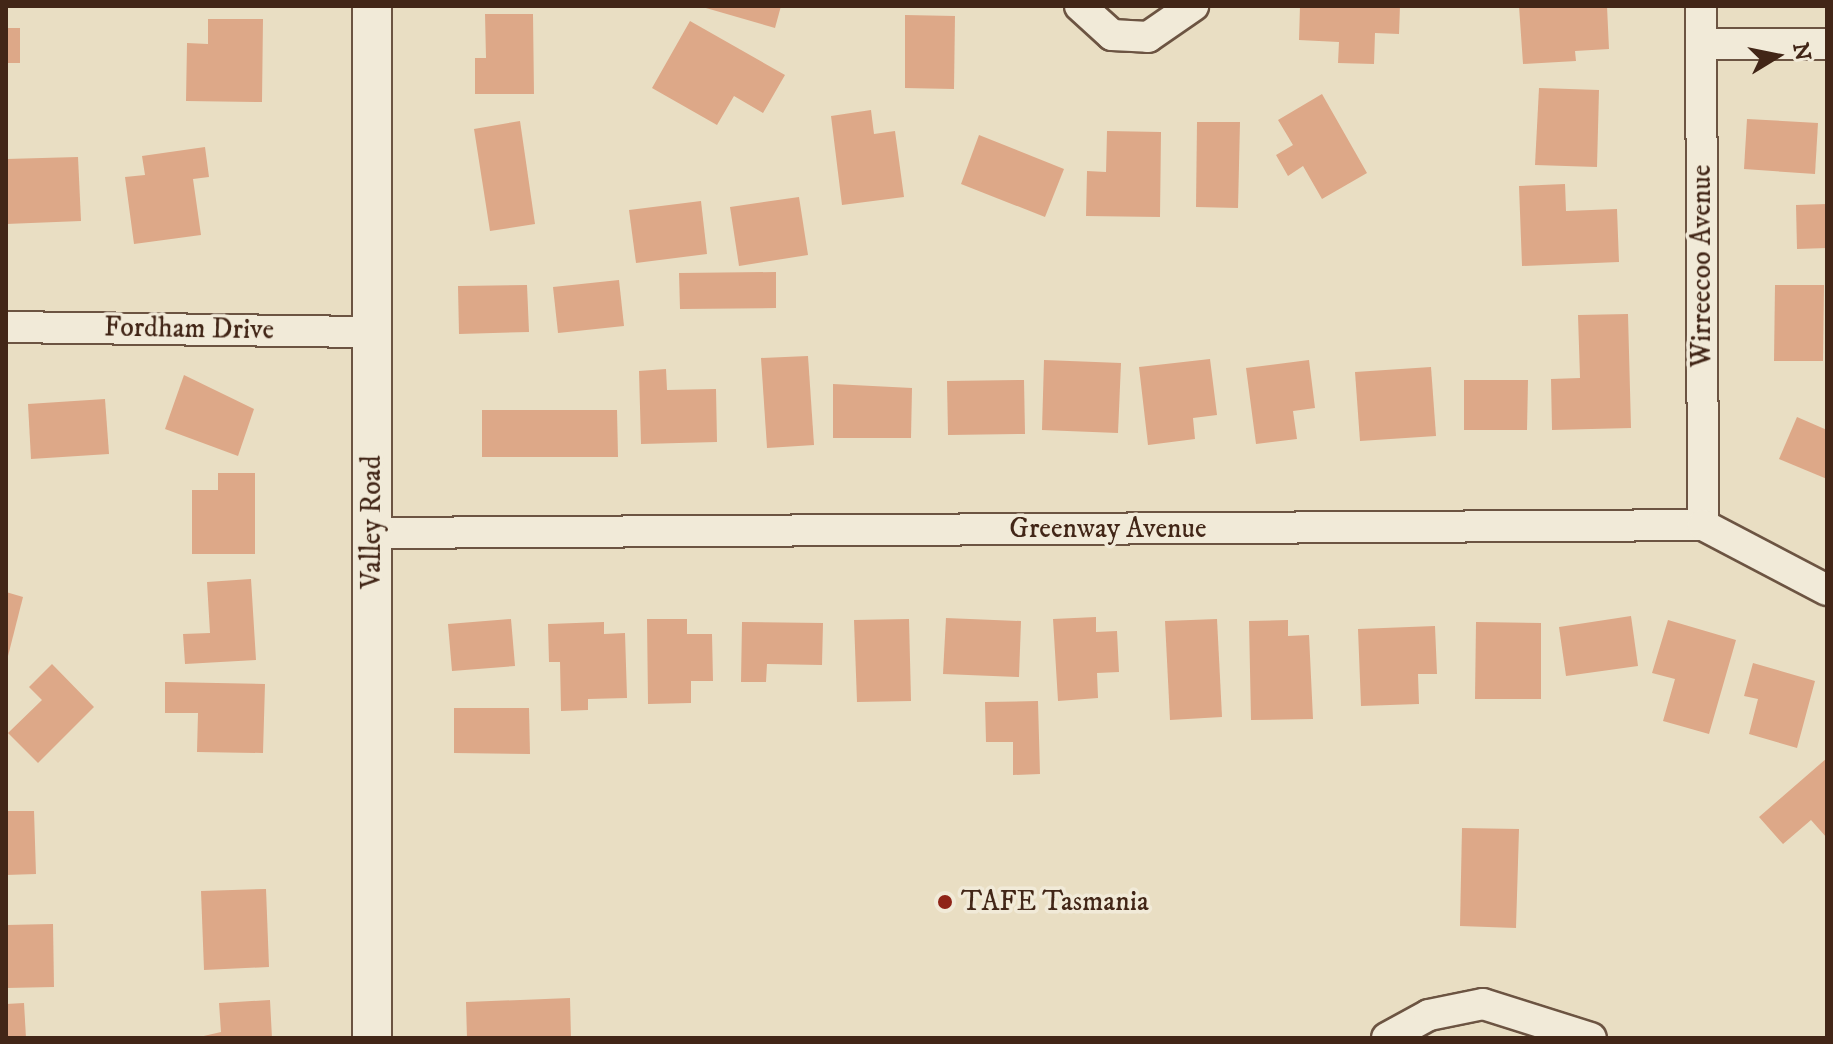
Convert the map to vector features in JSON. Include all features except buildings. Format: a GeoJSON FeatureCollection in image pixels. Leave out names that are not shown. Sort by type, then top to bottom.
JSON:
{"type":"FeatureCollection","features":[{"type":"Feature","properties":{"kind":"street","name":"Valley Road"},"geometry":{"type":"LineString","coordinates":[[372,6],[372,1038]]}},
{"type":"Feature","properties":{"kind":"street"},"geometry":{"type":"LineString","coordinates":[[1080,6],[1112,35],[1148,37],[1193,6]]}},
{"type":"Feature","properties":{"kind":"street","name":"Wirreecoo Avenue"},"geometry":{"type":"LineString","coordinates":[[1701,6],[1703,525]]}},
{"type":"Feature","properties":{"kind":"street"},"geometry":{"type":"LineString","coordinates":[[1701,44],[1827,44]]}},
{"type":"Feature","properties":{"kind":"street","name":"Fordham Drive"},"geometry":{"type":"LineString","coordinates":[[6,327],[372,332]]}},
{"type":"Feature","properties":{"kind":"street","name":"Greenway Avenue"},"geometry":{"type":"LineString","coordinates":[[372,533],[1703,525],[1827,590]]}},
{"type":"Feature","properties":{"kind":"street"},"geometry":{"type":"LineString","coordinates":[[1387,1038],[1429,1015],[1483,1004],[1591,1038]]}},
{"type":"Feature","properties":{"kind":"place","name":"TAFE Tasmania"},"geometry":{"type":"Point","coordinates":[945,902]}}]}
